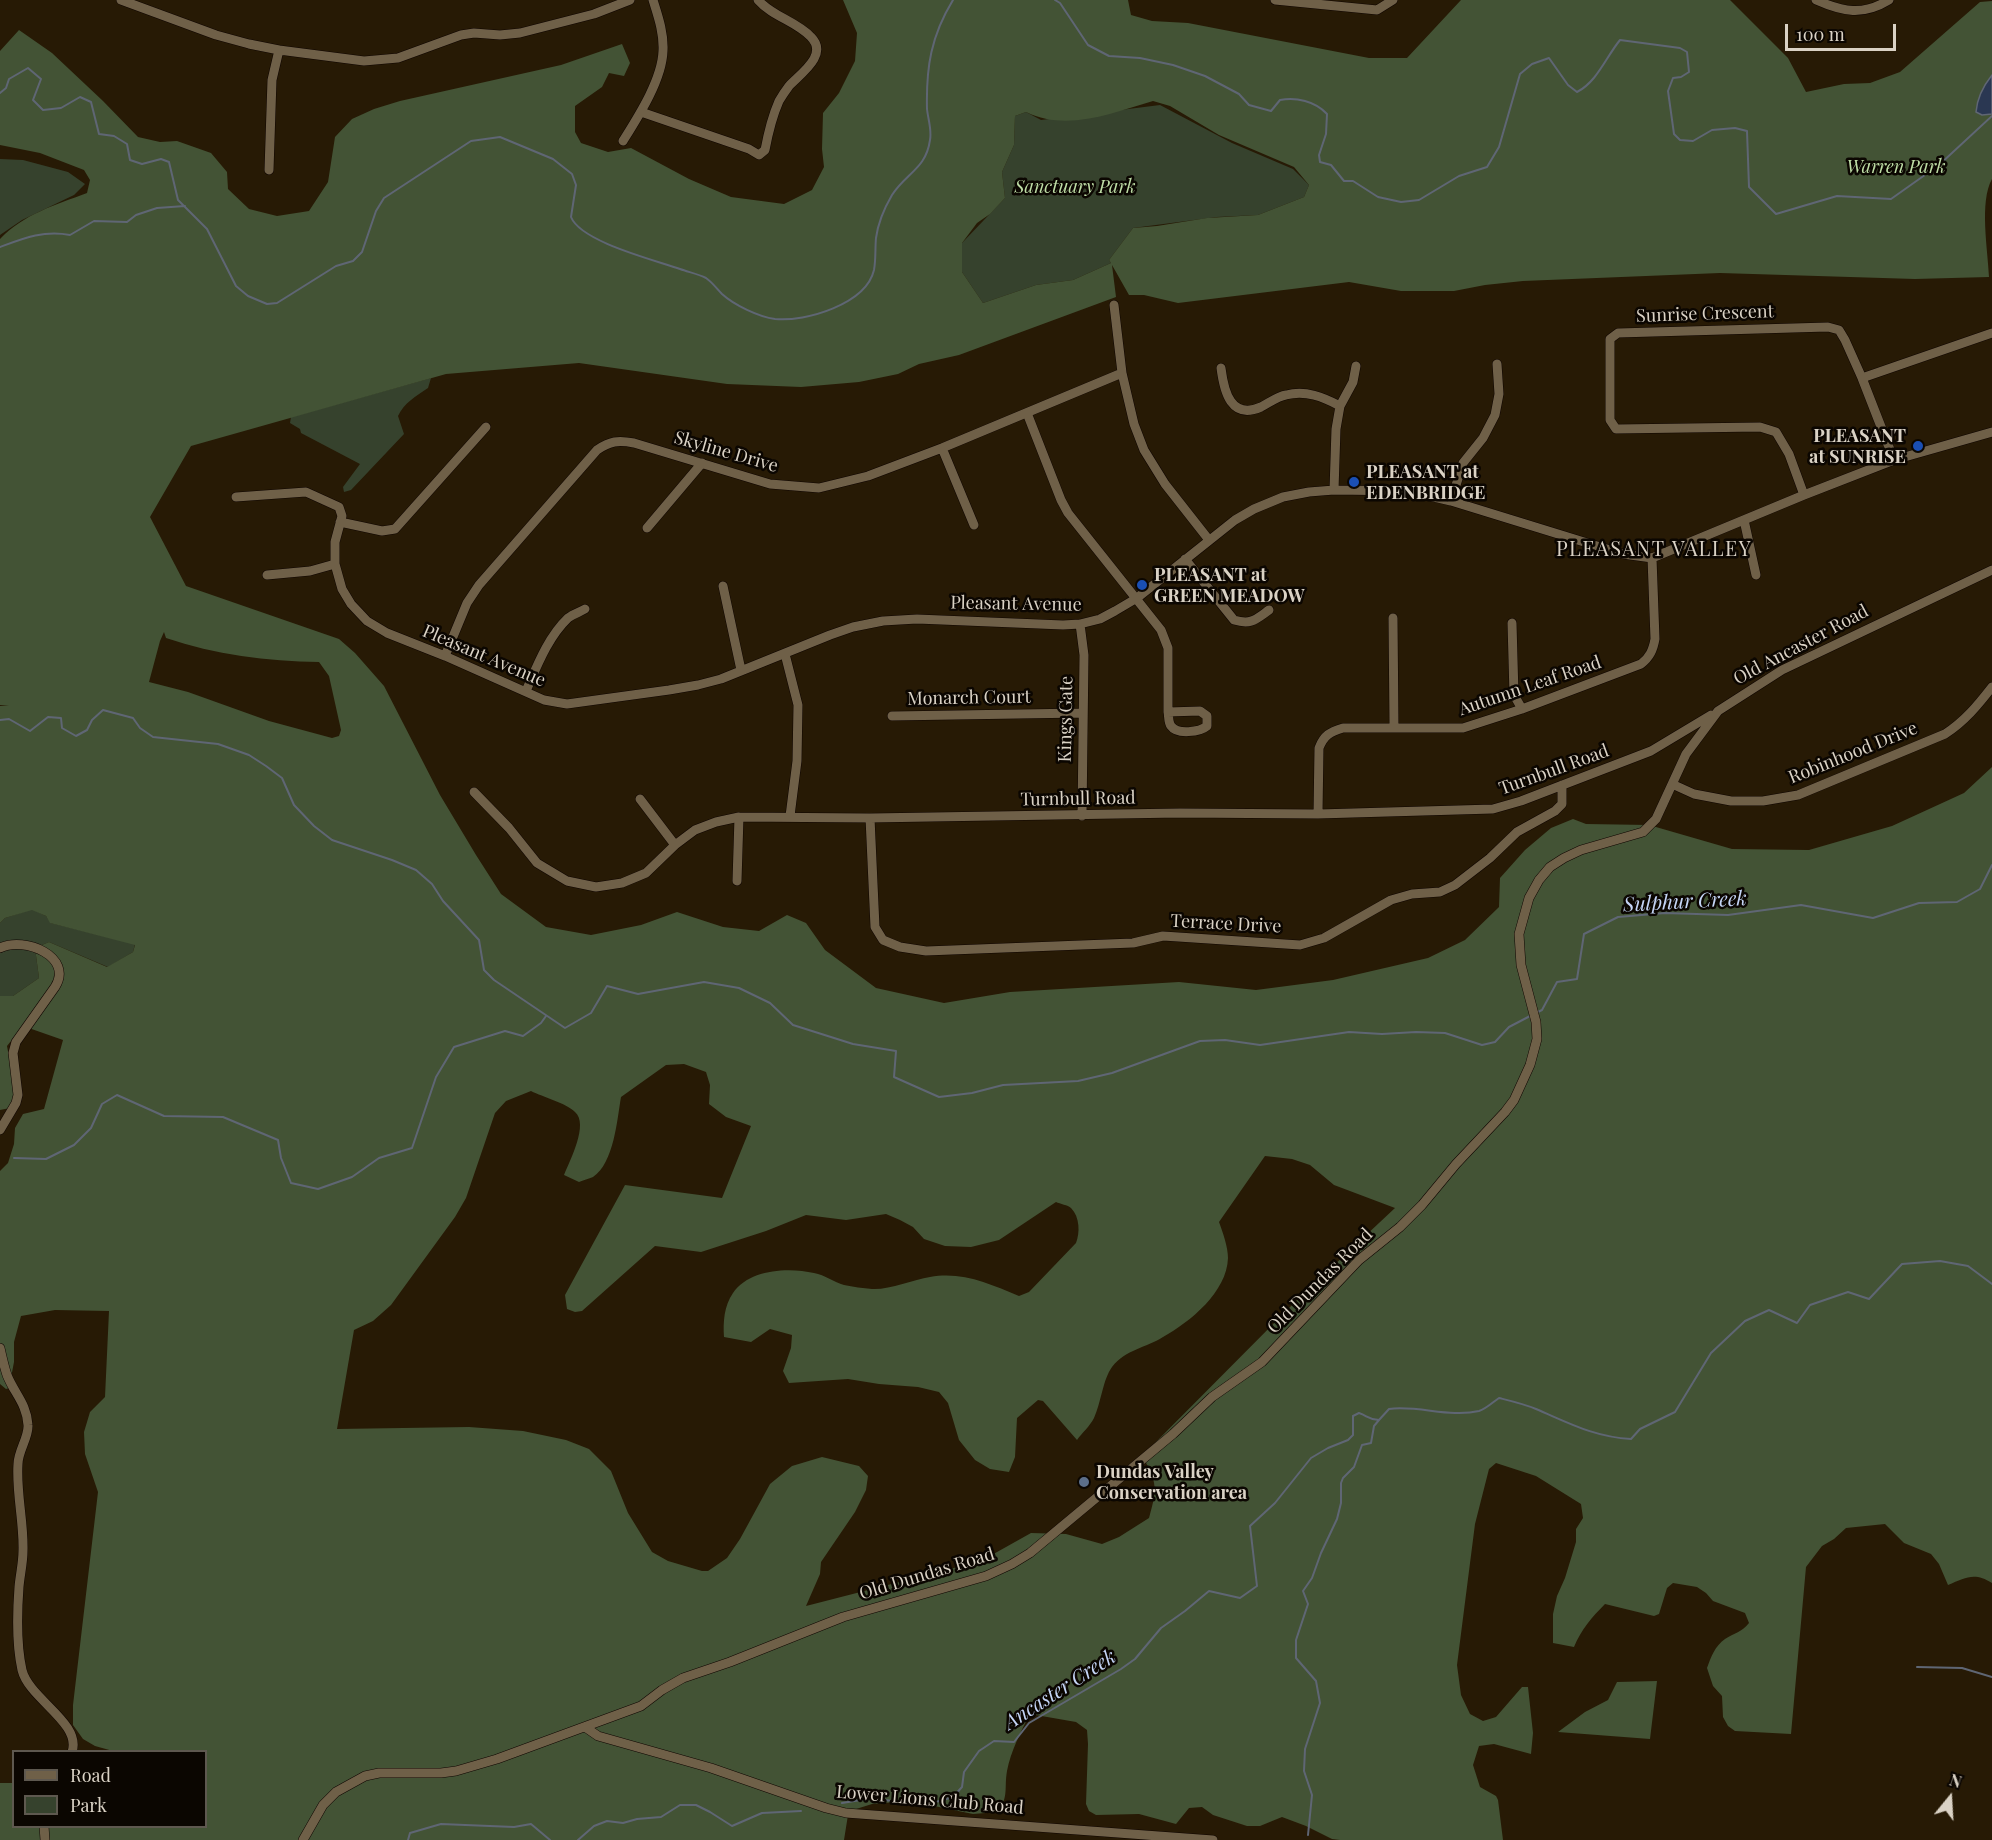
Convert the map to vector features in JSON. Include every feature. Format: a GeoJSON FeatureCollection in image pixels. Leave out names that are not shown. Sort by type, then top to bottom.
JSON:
{"type":"FeatureCollection","features":[{"type":"Feature","properties":{"kind":"street"},"geometry":{"type":"LineString","coordinates":[[121,0],[216,35],[279,50],[363,60],[398,58],[462,35],[520,33],[594,14],[630,0]]}},
{"type":"Feature","properties":{"kind":"street"},"geometry":{"type":"LineString","coordinates":[[623,141],[655,84],[664,52],[660,22],[653,0]]}},
{"type":"Feature","properties":{"kind":"street"},"geometry":{"type":"LineString","coordinates":[[641,112],[749,149],[759,155],[765,150],[780,100],[789,86],[813,61],[816,52],[814,39],[802,29],[767,10],[758,0]]}},
{"type":"Feature","properties":{"kind":"street"},"geometry":{"type":"LineString","coordinates":[[1275,0],[1377,10],[1393,0]]}},
{"type":"Feature","properties":{"kind":"street"},"geometry":{"type":"LineString","coordinates":[[1816,0],[1836,4],[1854,12],[1876,8],[1889,0]]}},
{"type":"Feature","properties":{"kind":"street"},"geometry":{"type":"LineString","coordinates":[[269,170],[272,80],[279,50]]}},
{"type":"Feature","properties":{"kind":"street"},"geometry":{"type":"LineString","coordinates":[[1114,304],[1122,373],[1134,424],[1144,450],[1165,484],[1209,540]]}},
{"type":"Feature","properties":{"kind":"street","name":"Sunrise Crescent"},"geometry":{"type":"LineString","coordinates":[[1803,495],[1790,454],[1776,432],[1760,427],[1616,429],[1610,420],[1610,339],[1618,333],[1828,327],[1839,330],[1862,378],[1894,460]]}},
{"type":"Feature","properties":{"kind":"street"},"geometry":{"type":"LineString","coordinates":[[1862,378],[1992,333]]}},
{"type":"Feature","properties":{"kind":"street"},"geometry":{"type":"LineString","coordinates":[[1451,501],[1463,463],[1483,438],[1495,415],[1499,394],[1497,364]]}},
{"type":"Feature","properties":{"kind":"street"},"geometry":{"type":"LineString","coordinates":[[1334,490],[1336,429],[1340,406],[1353,382],[1356,366]]}},
{"type":"Feature","properties":{"kind":"street"},"geometry":{"type":"LineString","coordinates":[[1221,368],[1224,387],[1235,407],[1243,410],[1253,410],[1285,395],[1308,393],[1340,406]]}},
{"type":"Feature","properties":{"kind":"street","name":"Skyline Drive"},"geometry":{"type":"LineString","coordinates":[[445,656],[467,603],[479,585],[597,450],[607,442],[619,440],[770,484],[819,488],[867,476],[942,448],[1122,373]]}},
{"type":"Feature","properties":{"kind":"street"},"geometry":{"type":"LineString","coordinates":[[1027,413],[1068,513],[1161,630],[1168,648],[1168,712]]}},
{"type":"Feature","properties":{"kind":"street"},"geometry":{"type":"LineString","coordinates":[[236,496],[306,492],[339,507],[341,519],[382,531],[395,529],[486,427]]}},
{"type":"Feature","properties":{"kind":"street"},"geometry":{"type":"LineString","coordinates":[[1652,558],[1894,460],[1992,432]]}},
{"type":"Feature","properties":{"kind":"street"},"geometry":{"type":"LineString","coordinates":[[942,448],[974,525]]}},
{"type":"Feature","properties":{"kind":"street"},"geometry":{"type":"LineString","coordinates":[[647,528],[702,463]]}},
{"type":"Feature","properties":{"kind":"street","name":"Pleasant Avenue"},"geometry":{"type":"LineString","coordinates":[[341,519],[335,542],[336,564],[342,589],[351,604],[367,621],[387,633],[544,700],[567,704],[669,690],[721,679],[830,635],[853,627],[883,621],[917,619],[1080,624],[1100,619],[1137,598],[1235,520],[1274,501],[1309,492],[1408,491],[1451,501],[1623,554],[1652,558]]}},
{"type":"Feature","properties":{"kind":"street"},"geometry":{"type":"LineString","coordinates":[[1744,520],[1756,575]]}},
{"type":"Feature","properties":{"kind":"street","name":"Autumn Leaf Road"},"geometry":{"type":"LineString","coordinates":[[1317,814],[1319,748],[1323,738],[1330,732],[1343,728],[1463,728],[1522,709],[1641,664],[1654,648],[1655,639],[1652,558]]}},
{"type":"Feature","properties":{"kind":"street"},"geometry":{"type":"LineString","coordinates":[[1185,559],[1234,620],[1245,623],[1256,620],[1269,610]]}},
{"type":"Feature","properties":{"kind":"street"},"geometry":{"type":"LineString","coordinates":[[267,575],[309,571],[336,564]]}},
{"type":"Feature","properties":{"kind":"street","name":"Old Ancaster Road"},"geometry":{"type":"LineString","coordinates":[[1530,1001],[1521,965],[1519,934],[1525,908],[1539,880],[1550,867],[1581,850],[1643,832],[1656,819],[1686,754],[1718,711],[1791,666],[1992,570]]}},
{"type":"Feature","properties":{"kind":"street"},"geometry":{"type":"LineString","coordinates":[[723,586],[741,670]]}},
{"type":"Feature","properties":{"kind":"street"},"geometry":{"type":"LineString","coordinates":[[526,691],[556,633],[570,616],[585,609]]}},
{"type":"Feature","properties":{"kind":"street"},"geometry":{"type":"LineString","coordinates":[[1394,618],[1394,727]]}},
{"type":"Feature","properties":{"kind":"street"},"geometry":{"type":"LineString","coordinates":[[1512,623],[1514,695],[1522,709]]}},
{"type":"Feature","properties":{"kind":"street","name":"Kings Gate"},"geometry":{"type":"LineString","coordinates":[[1080,624],[1084,655],[1082,816]]}},
{"type":"Feature","properties":{"kind":"street"},"geometry":{"type":"LineString","coordinates":[[785,654],[798,705],[799,727],[790,816]]}},
{"type":"Feature","properties":{"kind":"street","name":"Robinhood Drive"},"geometry":{"type":"LineString","coordinates":[[1672,784],[1694,794],[1731,801],[1763,801],[1798,795],[1946,734],[1975,709],[1992,687]]}},
{"type":"Feature","properties":{"kind":"street","name":"Turnbull Road"},"geometry":{"type":"LineString","coordinates":[[474,792],[537,863],[567,881],[596,887],[622,883],[646,873],[675,845],[695,830],[739,817],[1317,814],[1493,809],[1521,801],[1651,751],[1718,711]]}},
{"type":"Feature","properties":{"kind":"street","name":"Monarch Court"},"geometry":{"type":"LineString","coordinates":[[892,716],[1083,713]]}},
{"type":"Feature","properties":{"kind":"street","name":"Terrace Drive"},"geometry":{"type":"LineString","coordinates":[[870,818],[874,927],[883,940],[900,947],[926,951],[1133,943],[1163,936],[1300,945],[1324,938],[1391,900],[1412,894],[1440,892],[1455,885],[1490,858],[1517,832],[1555,811],[1562,804],[1562,785]]}},
{"type":"Feature","properties":{"kind":"street"},"geometry":{"type":"LineString","coordinates":[[640,799],[675,845]]}},
{"type":"Feature","properties":{"kind":"street"},"geometry":{"type":"LineString","coordinates":[[736,881],[739,817]]}},
{"type":"Feature","properties":{"kind":"street"},"geometry":{"type":"LineString","coordinates":[[0,948],[15,943],[46,953],[58,965],[60,980],[16,1042],[13,1053],[18,1095],[16,1103],[0,1130]]}},
{"type":"Feature","properties":{"kind":"street","name":"Old Dundas Road"},"geometry":{"type":"LineString","coordinates":[[303,1840],[323,1805],[336,1792],[365,1776],[379,1773],[441,1773],[497,1759],[641,1706],[683,1678],[740,1659],[843,1617],[986,1576],[1030,1553],[1173,1434],[1212,1397],[1262,1362],[1359,1260],[1400,1227],[1422,1205],[1514,1100],[1537,1040],[1536,1022],[1530,1001]]}},
{"type":"Feature","properties":{"kind":"street"},"geometry":{"type":"LineString","coordinates":[[0,1348],[8,1377],[20,1396],[27,1414],[29,1429],[18,1463],[23,1551],[19,1587],[18,1649],[22,1672],[33,1692],[64,1721],[72,1735],[73,1750]]}},
{"type":"Feature","properties":{"kind":"street","name":"Lower Lions Club Road"},"geometry":{"type":"LineString","coordinates":[[585,1727],[598,1736],[711,1768],[846,1813],[1213,1840]]}},
{"type":"Feature","properties":{"kind":"green space","name":"Warren Park"},"geometry":{"type":"Polygon","coordinates":[[[843,0],[1128,0],[1131,15],[1152,21],[1188,23],[1369,58],[1407,58],[1461,0],[1730,0],[1788,58],[1806,92],[1844,84],[1870,83],[1900,72],[1980,2],[1992,1],[1992,179],[1988,189],[1985,213],[1989,277],[1915,279],[1720,273],[1523,281],[1454,291],[1401,291],[1349,282],[1178,303],[1144,295],[1129,295],[1112,265],[1116,297],[959,355],[919,364],[898,374],[859,382],[801,387],[727,384],[579,363],[446,374],[191,446],[150,517],[186,586],[339,639],[355,653],[384,686],[440,795],[501,894],[546,927],[591,935],[641,925],[677,912],[723,927],[759,931],[787,915],[806,923],[825,950],[876,988],[944,1003],[1010,992],[1179,982],[1256,990],[1333,980],[1428,958],[1465,940],[1499,907],[1500,878],[1525,850],[1551,828],[1573,819],[1586,824],[1649,825],[1732,849],[1809,850],[1892,826],[1964,793],[1992,767],[1992,1583],[1970,1577],[1948,1585],[1939,1564],[1931,1554],[1904,1543],[1885,1524],[1846,1528],[1822,1546],[1806,1567],[1791,1734],[1735,1731],[1728,1726],[1723,1717],[1722,1696],[1713,1686],[1707,1668],[1719,1645],[1749,1623],[1745,1613],[1713,1601],[1697,1587],[1673,1583],[1667,1588],[1659,1614],[1654,1616],[1605,1604],[1587,1624],[1574,1647],[1553,1643],[1553,1614],[1576,1542],[1576,1529],[1583,1518],[1581,1504],[1536,1476],[1496,1463],[1489,1469],[1475,1524],[1457,1665],[1461,1695],[1470,1714],[1483,1721],[1496,1717],[1522,1687],[1528,1687],[1533,1733],[1531,1754],[1494,1744],[1479,1746],[1473,1765],[1480,1787],[1496,1796],[1498,1800],[1503,1840],[1340,1840],[1332,1839],[1282,1817],[1260,1826],[1247,1826],[1213,1815],[1202,1807],[1189,1808],[1176,1824],[1139,1814],[1096,1815],[1089,1811],[1086,1804],[1087,1730],[1076,1722],[1030,1714],[1011,1756],[1005,1797],[998,1812],[973,1814],[910,1801],[872,1804],[853,1810],[848,1815],[844,1840],[0,1840],[0,1783],[12,1783],[12,1828],[207,1828],[207,1750],[109,1750],[95,1746],[83,1739],[73,1725],[73,1705],[98,1492],[85,1454],[84,1432],[90,1412],[105,1397],[109,1311],[55,1310],[21,1316],[14,1342],[14,1362],[9,1388],[6,1389],[0,1384],[0,1171],[8,1163],[14,1144],[15,1128],[23,1114],[44,1109],[63,1040],[23,1026],[7,1046],[16,1094],[10,1108],[0,1110],[0,996],[13,996],[39,978],[35,948],[49,942],[107,967],[133,952],[135,945],[50,923],[46,916],[32,910],[5,918],[0,923],[0,706],[9,705],[0,705],[0,239],[9,230],[30,217],[87,193],[90,180],[84,170],[40,153],[0,145],[0,51],[19,30],[52,53],[138,137],[160,142],[177,141],[211,153],[227,172],[228,189],[249,209],[277,216],[309,211],[328,182],[335,137],[352,119],[400,101],[561,65],[622,44],[630,63],[624,76],[609,73],[602,87],[575,106],[575,132],[581,143],[608,152],[631,148],[689,179],[731,197],[784,204],[812,190],[824,167],[823,113],[839,93],[855,61],[857,33],[843,0]],[[1153,101],[1090,119],[1057,120],[1042,118],[1026,112],[1015,116],[1014,145],[1002,172],[1005,198],[990,214],[977,223],[962,243],[962,272],[983,303],[1036,285],[1073,280],[1111,263],[1109,260],[1133,228],[1207,218],[1258,215],[1304,197],[1309,185],[1294,167],[1219,135],[1170,106],[1153,101]],[[164,632],[149,682],[188,692],[269,721],[332,738],[339,736],[341,730],[329,676],[319,662],[222,653],[166,638],[164,632]],[[684,1064],[666,1065],[621,1097],[616,1129],[606,1162],[593,1177],[579,1182],[564,1175],[579,1133],[579,1118],[575,1112],[531,1091],[506,1101],[495,1113],[466,1198],[455,1217],[391,1305],[373,1321],[354,1330],[337,1429],[469,1427],[523,1431],[566,1440],[589,1449],[611,1471],[628,1513],[652,1552],[668,1561],[702,1571],[708,1571],[727,1558],[770,1484],[792,1466],[822,1457],[859,1466],[868,1476],[866,1490],[855,1512],[821,1562],[820,1574],[806,1606],[981,1561],[1031,1533],[1066,1534],[1102,1544],[1119,1537],[1149,1518],[1155,1493],[1151,1473],[1142,1456],[1300,1297],[1395,1208],[1334,1185],[1310,1165],[1292,1159],[1265,1156],[1219,1222],[1227,1249],[1226,1271],[1221,1283],[1205,1305],[1174,1331],[1123,1356],[1112,1367],[1106,1378],[1094,1418],[1077,1440],[1043,1401],[1038,1400],[1017,1418],[1015,1457],[1009,1472],[990,1469],[975,1460],[959,1440],[948,1403],[939,1392],[918,1387],[848,1379],[789,1383],[783,1371],[791,1348],[792,1335],[770,1329],[751,1342],[724,1337],[726,1309],[730,1298],[740,1285],[759,1275],[782,1270],[814,1273],[844,1285],[872,1289],[930,1277],[965,1277],[1019,1296],[1029,1292],[1076,1243],[1079,1230],[1078,1220],[1071,1208],[1066,1205],[1056,1202],[999,1240],[971,1247],[945,1246],[924,1239],[913,1227],[886,1214],[846,1220],[806,1215],[701,1252],[655,1246],[582,1311],[575,1312],[567,1309],[565,1295],[625,1185],[722,1198],[751,1126],[726,1117],[709,1104],[710,1085],[706,1072],[684,1064]]]}},
{"type":"Feature","properties":{"kind":"green space","name":"Sanctuary Park"},"geometry":{"type":"Polygon","coordinates":[[[1160,105],[1232,143],[1293,169],[1309,185],[1304,197],[1258,215],[1217,217],[1133,228],[1109,260],[1111,263],[1073,280],[1036,285],[983,303],[962,272],[962,243],[1005,198],[1002,172],[1014,145],[1015,116],[1026,112],[1041,120],[1160,105]]]}},
{"type":"Feature","properties":{"kind":"green space"},"geometry":{"type":"Polygon","coordinates":[[[0,159],[23,160],[68,172],[85,184],[74,195],[22,220],[0,235],[0,159]]]}},
{"type":"Feature","properties":{"kind":"green space"},"geometry":{"type":"Polygon","coordinates":[[[431,378],[428,388],[407,404],[398,416],[404,434],[351,490],[344,492],[343,487],[360,464],[301,433],[300,429],[290,423],[291,417],[431,378]]]}},
{"type":"Feature","properties":{"kind":"green space"},"geometry":{"type":"Polygon","coordinates":[[[32,909],[46,916],[51,923],[135,944],[133,952],[108,967],[49,942],[35,948],[39,978],[13,996],[0,996],[0,923],[5,918],[32,909]]]}},
{"type":"Feature","properties":{"kind":"green space"},"geometry":{"type":"Polygon","coordinates":[[[1657,1681],[1650,1739],[1558,1732],[1585,1712],[1608,1700],[1617,1682],[1657,1681]]]}},
{"type":"Feature","properties":{"kind":"water"},"geometry":{"type":"Polygon","coordinates":[[[1992,75],[1992,114],[1982,115],[1976,112],[1978,102],[1992,75]]]}},
{"type":"Feature","properties":{"kind":"waterway"},"geometry":{"type":"LineString","coordinates":[[0,93],[6,88],[9,79],[28,68],[41,79],[33,100],[43,110],[61,108],[80,97],[91,102],[99,134],[114,136],[127,144],[130,160],[142,164],[161,159],[169,162],[178,200],[207,229],[236,286],[248,296],[267,304],[277,303],[336,266],[353,261],[362,252],[376,211],[384,198],[471,141],[500,137],[553,159],[572,174],[576,185],[571,217],[589,234],[620,249],[706,278],[727,298],[754,313],[769,318],[788,319],[818,314],[833,308],[860,292],[869,282],[874,270],[876,238],[884,210],[897,188],[920,164],[928,150],[930,128],[927,109],[931,52],[940,26],[953,0]]}},
{"type":"Feature","properties":{"kind":"waterway"},"geometry":{"type":"LineString","coordinates":[[1055,0],[1060,3],[1088,45],[1109,56],[1140,58],[1173,65],[1205,76],[1239,94],[1249,105],[1271,111],[1280,100],[1286,99],[1305,101],[1317,106],[1327,114],[1326,134],[1319,155],[1320,162],[1331,165],[1344,181],[1353,181],[1378,197],[1401,202],[1419,200],[1459,176],[1487,167],[1499,147],[1520,74],[1532,64],[1549,58],[1568,85],[1577,92],[1596,76],[1620,40],[1680,48],[1687,52],[1689,72],[1681,77],[1673,78],[1668,91],[1674,134],[1680,140],[1693,141],[1712,130],[1735,128],[1747,131],[1749,187],[1776,214],[1837,196],[1891,199],[1939,165],[1992,116]]}},
{"type":"Feature","properties":{"kind":"waterway"},"geometry":{"type":"LineString","coordinates":[[0,247],[43,234],[70,235],[94,221],[127,222],[136,215],[157,208],[185,206]]}},
{"type":"Feature","properties":{"kind":"waterway"},"geometry":{"type":"LineString","coordinates":[[0,720],[9,719],[30,731],[48,717],[61,718],[62,728],[76,736],[87,730],[92,720],[103,710],[133,718],[140,728],[153,737],[218,744],[249,755],[282,778],[294,805],[314,826],[332,840],[416,870],[432,884],[443,901],[479,940],[484,970],[494,980],[565,1028],[591,1013],[607,986],[638,994],[704,982],[739,988],[770,1003],[793,1025],[853,1044],[896,1051],[894,1077],[939,1097],[972,1093],[1003,1085],[1078,1081],[1112,1073],[1200,1041],[1225,1040],[1260,1045],[1349,1032],[1382,1034],[1416,1032],[1445,1033],[1482,1045],[1495,1042],[1509,1027],[1532,1015]]}},
{"type":"Feature","properties":{"kind":"waterway","name":"Sulphur Creek"},"geometry":{"type":"LineString","coordinates":[[1538,1012],[1542,1010],[1557,982],[1577,979],[1584,934],[1618,917],[1665,913],[1728,915],[1801,905],[1873,918],[1919,903],[1957,902],[1980,889],[1992,865]]}},
{"type":"Feature","properties":{"kind":"waterway"},"geometry":{"type":"LineString","coordinates":[[14,1158],[46,1159],[74,1145],[91,1128],[102,1104],[117,1095],[164,1116],[223,1117],[278,1140],[281,1158],[291,1183],[318,1189],[352,1177],[379,1158],[412,1148],[436,1077],[454,1047],[505,1031],[523,1036],[541,1023],[546,1016]]}},
{"type":"Feature","properties":{"kind":"waterway","name":"Ancaster Creek"},"geometry":{"type":"LineString","coordinates":[[842,1803],[873,1798],[922,1806],[953,1797],[962,1787],[964,1772],[979,1751],[994,1741],[1014,1742],[1029,1723],[1121,1669],[1135,1659],[1161,1628],[1209,1591],[1240,1598],[1257,1586],[1250,1526],[1275,1503],[1311,1458],[1348,1440],[1353,1435],[1353,1416],[1359,1413],[1379,1420],[1389,1409],[1400,1408],[1468,1413],[1482,1410],[1499,1398],[1531,1407],[1593,1432],[1631,1439],[1640,1429],[1675,1412],[1711,1353],[1745,1321],[1769,1310],[1797,1323],[1810,1305],[1848,1292],[1869,1299],[1902,1264],[1940,1261],[1968,1266],[1992,1284]]}},
{"type":"Feature","properties":{"kind":"waterway"},"geometry":{"type":"LineString","coordinates":[[1308,1835],[1312,1795],[1304,1771],[1305,1749],[1320,1703],[1316,1681],[1296,1658],[1296,1640],[1308,1604],[1303,1591],[1312,1578],[1337,1519],[1343,1478],[1354,1467],[1362,1445],[1371,1443],[1374,1426],[1379,1420]]}},
{"type":"Feature","properties":{"kind":"waterway"},"geometry":{"type":"LineString","coordinates":[[1917,1667],[1962,1668],[1992,1677]]}},
{"type":"Feature","properties":{"kind":"waterway","name":"Ancaster Creek"},"geometry":{"type":"LineString","coordinates":[[578,1840],[594,1826],[607,1821],[623,1823],[661,1817],[680,1805],[696,1805],[732,1826],[762,1813],[801,1811]]}},
{"type":"Feature","properties":{"kind":"waterway","name":"Ancaster Creek"},"geometry":{"type":"LineString","coordinates":[[408,1840],[410,1833],[441,1824],[514,1827],[531,1824],[550,1840]]}},
{"type":"Feature","properties":{"kind":"place","name":"PLEASANT at SUNRISE"},"geometry":{"type":"Point","coordinates":[1918,446]}},
{"type":"Feature","properties":{"kind":"place","name":"PLEASANT at EDENBRIDGE"},"geometry":{"type":"Point","coordinates":[1354,482]}},
{"type":"Feature","properties":{"kind":"place","name":"PLEASANT at GREEN MEADOW"},"geometry":{"type":"Point","coordinates":[1142,585]}},
{"type":"Feature","properties":{"kind":"place","name":"Dundas Valley Conservation area"},"geometry":{"type":"Point","coordinates":[1084,1482]}},
{"type":"Feature","properties":{"kind":"district","name":"PLEASANT VALLEY"},"geometry":{"type":"Point","coordinates":[1654,550]}}]}
